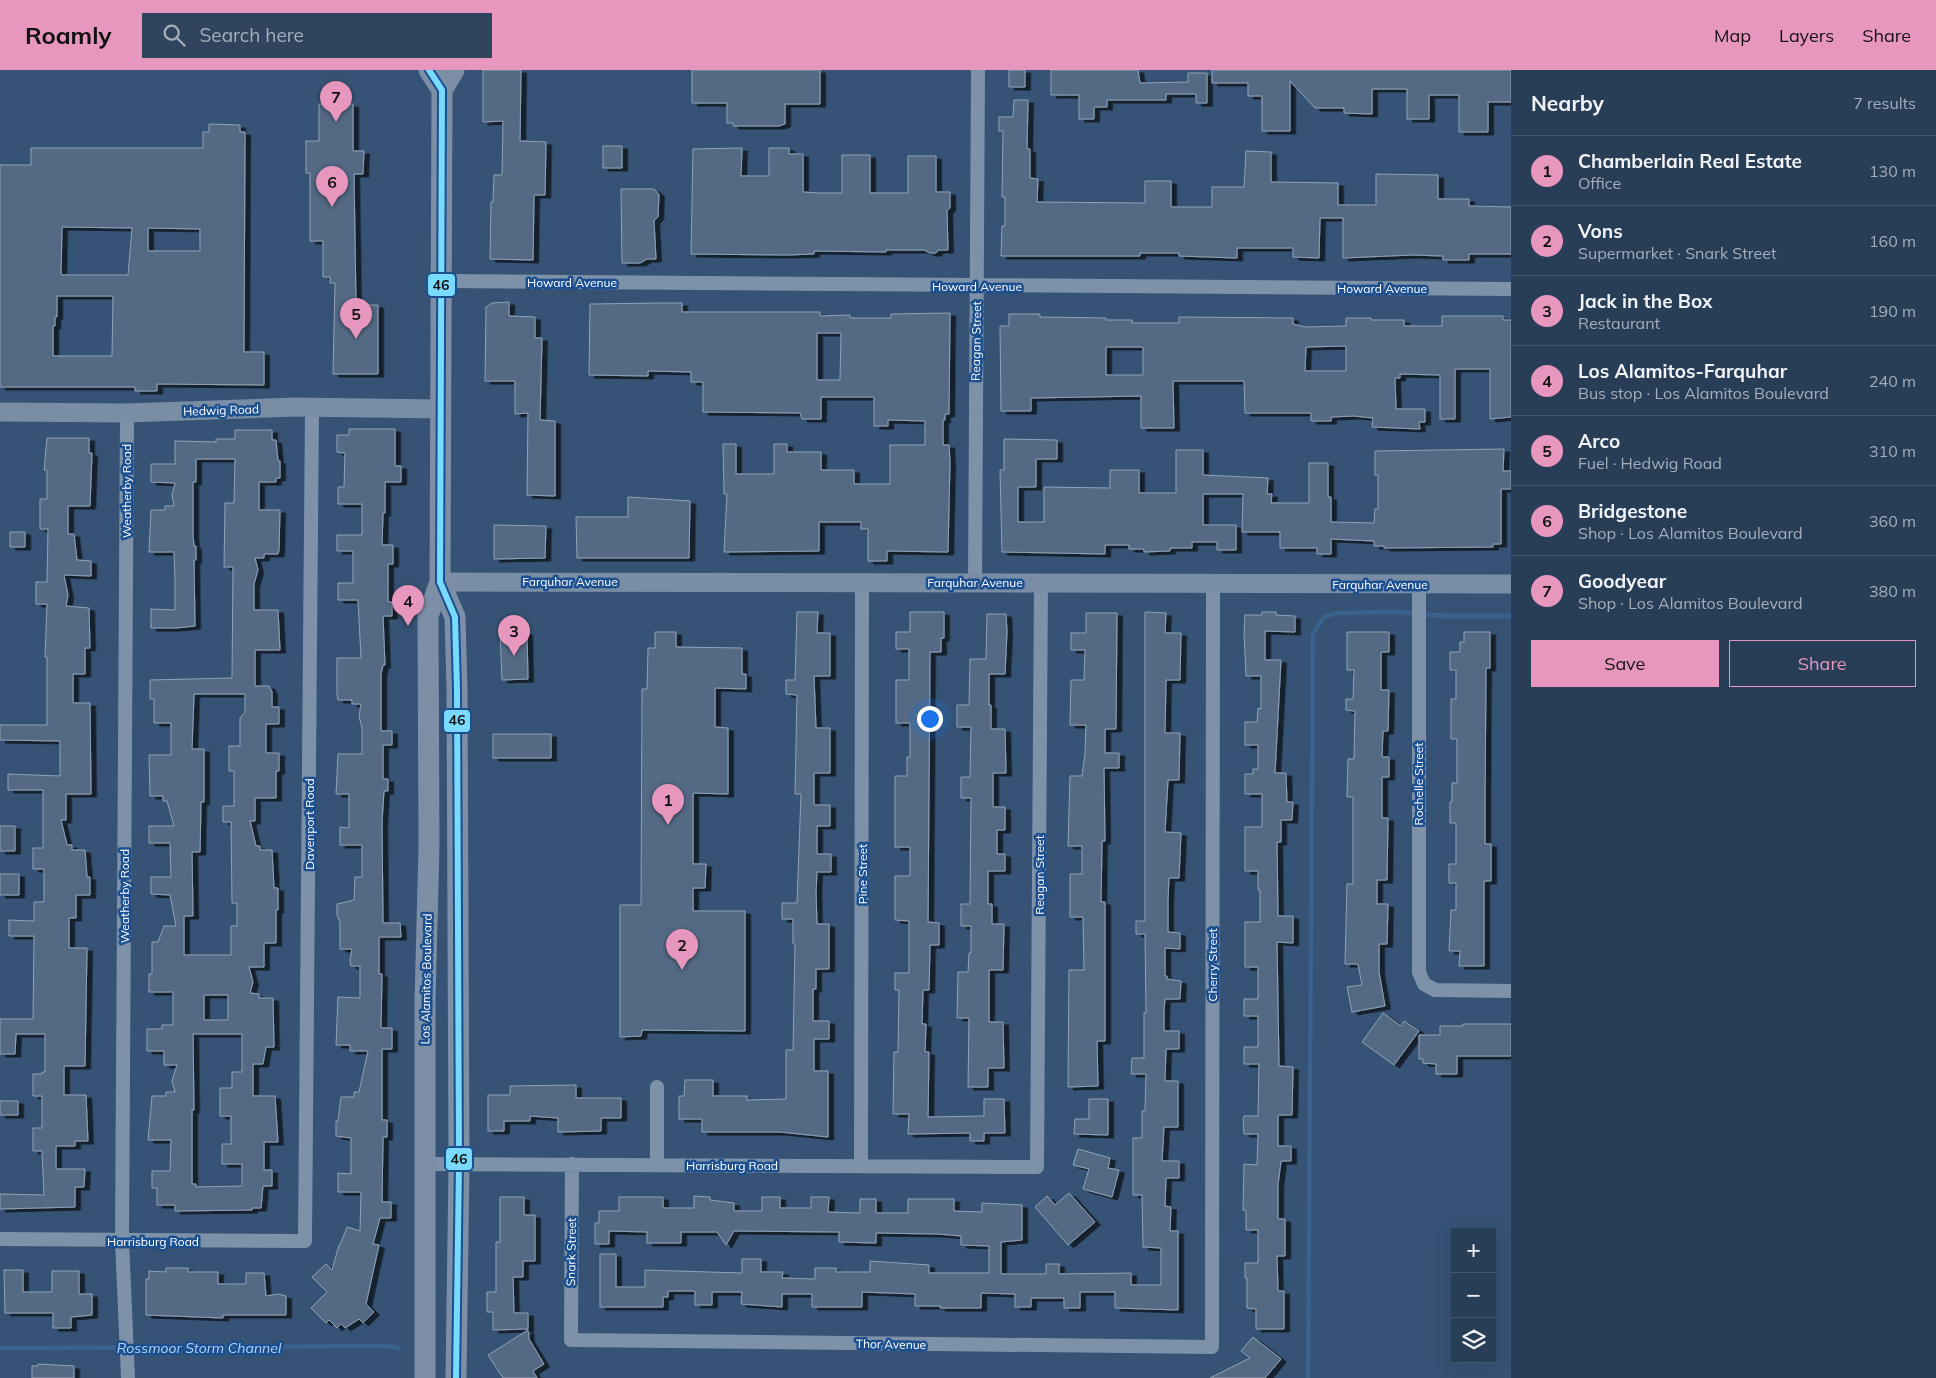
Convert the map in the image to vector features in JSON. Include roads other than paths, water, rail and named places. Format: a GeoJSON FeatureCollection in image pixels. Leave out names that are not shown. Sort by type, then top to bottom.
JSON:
{"type":"FeatureCollection","features":[{"type":"Feature","properties":{"kind":"main road"},"geometry":{"type":"LineString","coordinates":[[429,70],[442,90],[454,70]]}},
{"type":"Feature","properties":{"kind":"main road","name":"Los Alamitos Boulevard"},"geometry":{"type":"LineString","coordinates":[[425,1378],[425,1001],[429,846],[428,616],[440,582],[442,90]]}},
{"type":"Feature","properties":{"kind":"main road","name":"Los Alamitos Boulevard"},"geometry":{"type":"LineString","coordinates":[[440,582],[455,617],[458,1164],[456,1378]]}},
{"type":"Feature","properties":{"kind":"street","name":"Reagan Street"},"geometry":{"type":"LineString","coordinates":[[975,582],[978,70]]}},
{"type":"Feature","properties":{"kind":"street","name":"Howard Avenue"},"geometry":{"type":"LineString","coordinates":[[442,281],[1511,289]]}},
{"type":"Feature","properties":{"kind":"street","name":"Hedwig Road"},"geometry":{"type":"LineString","coordinates":[[0,412],[126,413],[312,408],[442,409]]}},
{"type":"Feature","properties":{"kind":"street","name":"Davenport Road"},"geometry":{"type":"LineString","coordinates":[[305,1241],[312,408]]}},
{"type":"Feature","properties":{"kind":"street","name":"Weatherby Road"},"geometry":{"type":"LineString","coordinates":[[126,413],[122,1241],[128,1373]]}},
{"type":"Feature","properties":{"kind":"street","name":"Farquhar Avenue"},"geometry":{"type":"LineString","coordinates":[[440,582],[1511,584]]}},
{"type":"Feature","properties":{"kind":"street","name":"Reagan Street"},"geometry":{"type":"LineString","coordinates":[[1037,1167],[1041,582]]}},
{"type":"Feature","properties":{"kind":"street","name":"Pine Street"},"geometry":{"type":"LineString","coordinates":[[862,583],[862,1165]]}},
{"type":"Feature","properties":{"kind":"street","name":"Cherry Street"},"geometry":{"type":"LineString","coordinates":[[1212,1347],[1213,583]]}},
{"type":"Feature","properties":{"kind":"street","name":"Rochelle Street"},"geometry":{"type":"LineString","coordinates":[[1419,584],[1418,960],[1421,988],[1435,990],[1511,991]]}},
{"type":"Feature","properties":{"kind":"street"},"geometry":{"type":"LineString","coordinates":[[657,1087],[657,1165]]}},
{"type":"Feature","properties":{"kind":"street","name":"Harrisburg Road"},"geometry":{"type":"LineString","coordinates":[[426,1164],[1037,1167]]}},
{"type":"Feature","properties":{"kind":"street","name":"Snark Street"},"geometry":{"type":"LineString","coordinates":[[570,1340],[572,1164]]}},
{"type":"Feature","properties":{"kind":"street","name":"Harrisburg Road"},"geometry":{"type":"LineString","coordinates":[[0,1238],[122,1241],[305,1241]]}},
{"type":"Feature","properties":{"kind":"street","name":"Thor Avenue"},"geometry":{"type":"LineString","coordinates":[[570,1340],[1212,1347]]}},
{"type":"Feature","properties":{"kind":"waterway"},"geometry":{"type":"LineString","coordinates":[[1308,1378],[1313,634],[1324,617],[1337,613],[1399,612],[1444,616],[1511,616]]}},
{"type":"Feature","properties":{"kind":"waterway","name":"Rossmoor Storm Channel"},"geometry":{"type":"LineString","coordinates":[[0,1348],[388,1346],[398,1348]]}},
{"type":"Feature","properties":{"kind":"place","name":"Goodyear"},"geometry":{"type":"Point","coordinates":[336,122]}},
{"type":"Feature","properties":{"kind":"place","name":"Bridgestone"},"geometry":{"type":"Point","coordinates":[332,207]}},
{"type":"Feature","properties":{"kind":"place","name":"Arco"},"geometry":{"type":"Point","coordinates":[356,339]}},
{"type":"Feature","properties":{"kind":"place","name":"Los Alamitos-Farquhar"},"geometry":{"type":"Point","coordinates":[408,626]}},
{"type":"Feature","properties":{"kind":"place","name":"Jack in the Box"},"geometry":{"type":"Point","coordinates":[514,656]}},
{"type":"Feature","properties":{"kind":"place","name":"Chamberlain Real Estate"},"geometry":{"type":"Point","coordinates":[668,825]}},
{"type":"Feature","properties":{"kind":"place","name":"Vons"},"geometry":{"type":"Point","coordinates":[682,970]}}]}
